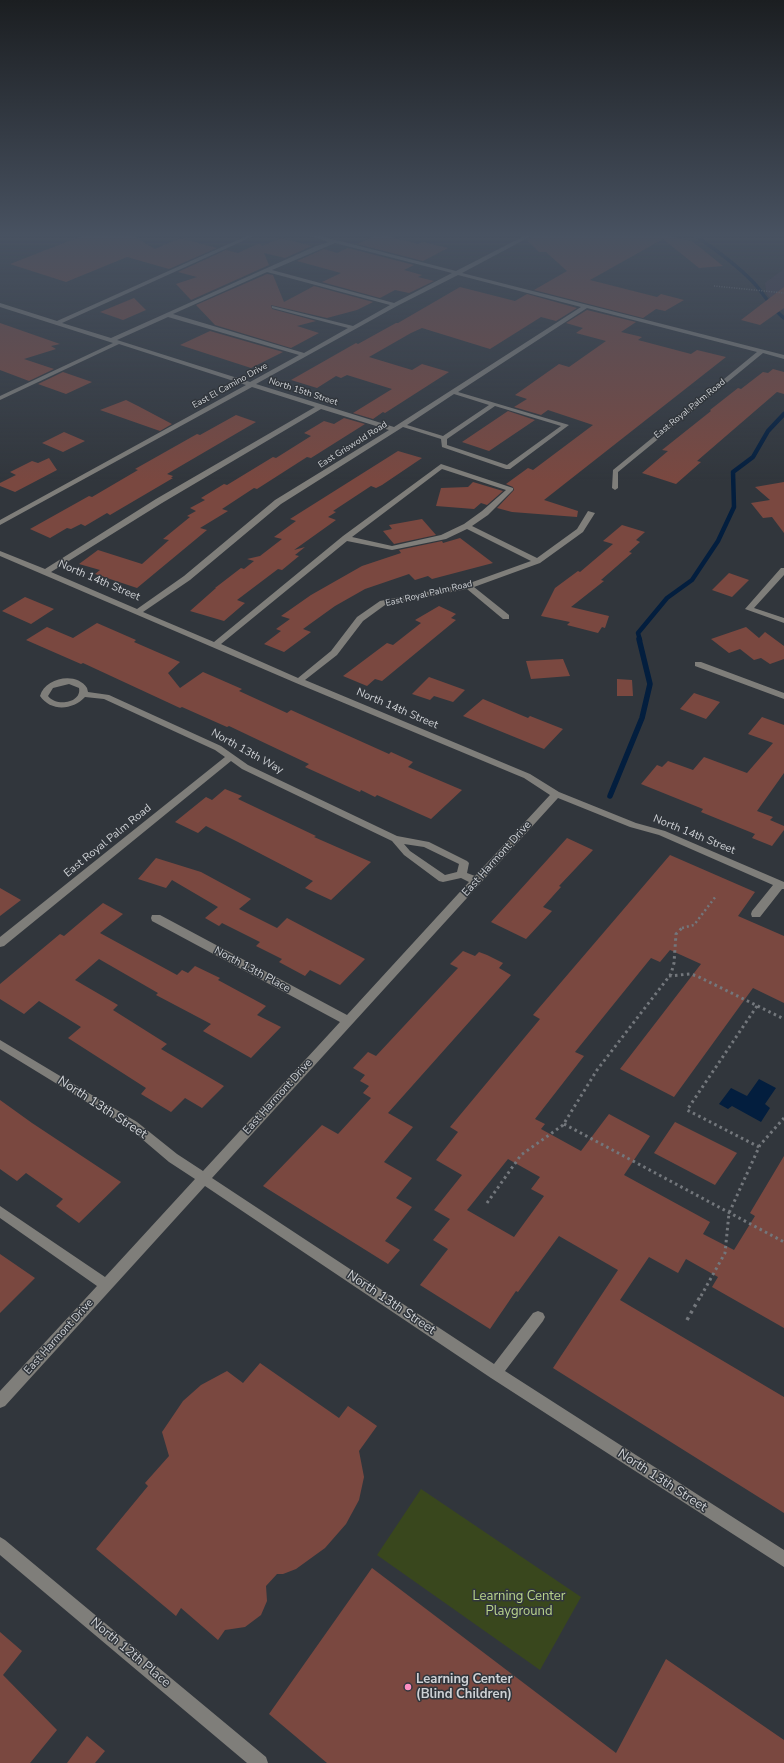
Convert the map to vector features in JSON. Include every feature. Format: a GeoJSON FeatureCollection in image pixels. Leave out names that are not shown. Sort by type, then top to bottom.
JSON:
{"type":"FeatureCollection","features":[{"type":"Feature","properties":{"kind":"street","name":"North 15th Street"},"geometry":{"type":"LineString","coordinates":[[35,316],[394,430]]}},
{"type":"Feature","properties":{"kind":"street"},"geometry":{"type":"LineString","coordinates":[[57,323],[72,316]]}},
{"type":"Feature","properties":{"kind":"street"},"geometry":{"type":"LineString","coordinates":[[112,340],[166,316]]}},
{"type":"Feature","properties":{"kind":"street"},"geometry":{"type":"LineString","coordinates":[[173,316],[304,355]]}},
{"type":"Feature","properties":{"kind":"street"},"geometry":{"type":"LineString","coordinates":[[309,316],[353,328]]}},
{"type":"Feature","properties":{"kind":"street","name":"East El Camino Drive"},"geometry":{"type":"LineString","coordinates":[[0,523],[374,316]]}},
{"type":"Feature","properties":{"kind":"street","name":"East Griswold Road"},"geometry":{"type":"LineString","coordinates":[[139,611],[187,578],[278,502],[402,425],[570,316]]}},
{"type":"Feature","properties":{"kind":"street"},"geometry":{"type":"LineString","coordinates":[[625,316],[784,357]]}},
{"type":"Feature","properties":{"kind":"street"},"geometry":{"type":"LineString","coordinates":[[0,398],[119,342]]}},
{"type":"Feature","properties":{"kind":"street","name":"East Royal Palm Road"},"geometry":{"type":"LineString","coordinates":[[615,488],[615,471],[761,352]]}},
{"type":"Feature","properties":{"kind":"street"},"geometry":{"type":"LineString","coordinates":[[444,438],[444,446],[508,468],[566,425],[453,392]]}},
{"type":"Feature","properties":{"kind":"street"},"geometry":{"type":"LineString","coordinates":[[444,438],[494,404]]}},
{"type":"Feature","properties":{"kind":"street"},"geometry":{"type":"LineString","coordinates":[[46,572],[159,501],[319,406]]}},
{"type":"Feature","properties":{"kind":"street"},"geometry":{"type":"LineString","coordinates":[[402,425],[444,438]]}},
{"type":"Feature","properties":{"kind":"street"},"geometry":{"type":"LineString","coordinates":[[215,645],[346,538],[441,466],[511,488],[485,513],[467,526],[442,537],[392,548],[346,538]]}},
{"type":"Feature","properties":{"kind":"street","name":"East Royal Palm Road"},"geometry":{"type":"LineString","coordinates":[[299,681],[334,653],[360,619],[383,603],[469,586],[537,561],[580,530],[591,514]]}},
{"type":"Feature","properties":{"kind":"street"},"geometry":{"type":"LineString","coordinates":[[467,526],[537,561]]}},
{"type":"Feature","properties":{"kind":"street","name":"North 14th Street"},"geometry":{"type":"LineString","coordinates":[[0,553],[139,611],[299,681],[527,776],[556,794],[633,825],[662,833],[782,885]]}},
{"type":"Feature","properties":{"kind":"street"},"geometry":{"type":"LineString","coordinates":[[784,570],[749,609],[784,620]]}},
{"type":"Feature","properties":{"kind":"street"},"geometry":{"type":"LineString","coordinates":[[469,586],[506,617]]}},
{"type":"Feature","properties":{"kind":"street"},"geometry":{"type":"LineString","coordinates":[[698,664],[784,696]]}},
{"type":"Feature","properties":{"kind":"street","name":"North 13th Way"},"geometry":{"type":"LineString","coordinates":[[84,694],[106,697],[218,748],[245,767],[396,839],[426,844],[464,863],[462,874],[443,879],[407,853],[396,839]]}},
{"type":"Feature","properties":{"kind":"street","name":"East Royal Palm Road"},"geometry":{"type":"LineString","coordinates":[[0,943],[231,757]]}},
{"type":"Feature","properties":{"kind":"street","name":"East Harmont Drive"},"geometry":{"type":"LineString","coordinates":[[0,1401],[556,794]]}},
{"type":"Feature","properties":{"kind":"street"},"geometry":{"type":"LineString","coordinates":[[462,874],[477,882]]}},
{"type":"Feature","properties":{"kind":"street"},"geometry":{"type":"LineString","coordinates":[[756,914],[782,885]]}},
{"type":"Feature","properties":{"kind":"street","name":"North 13th Place"},"geometry":{"type":"LineString","coordinates":[[156,918],[348,1020]]}},
{"type":"Feature","properties":{"kind":"street","name":"North 13th Street"},"geometry":{"type":"LineString","coordinates":[[0,1044],[132,1125],[173,1158],[496,1373],[784,1559]]}},
{"type":"Feature","properties":{"kind":"street"},"geometry":{"type":"LineString","coordinates":[[0,1211],[107,1285]]}},
{"type":"Feature","properties":{"kind":"street"},"geometry":{"type":"LineString","coordinates":[[496,1373],[538,1317]]}},
{"type":"Feature","properties":{"kind":"street","name":"North 12th Place"},"geometry":{"type":"LineString","coordinates":[[0,1545],[260,1763]]}},
{"type":"Feature","properties":{"kind":"path"},"geometry":{"type":"LineString","coordinates":[[487,1203],[521,1156],[564,1124],[597,1070],[669,976],[674,964],[676,934],[683,927],[694,925],[716,896]]}},
{"type":"Feature","properties":{"kind":"path"},"geometry":{"type":"LineString","coordinates":[[669,976],[690,974],[697,976],[784,1019]]}},
{"type":"Feature","properties":{"kind":"path"},"geometry":{"type":"LineString","coordinates":[[757,1006],[687,1110],[759,1147]]}},
{"type":"Feature","properties":{"kind":"path"},"geometry":{"type":"LineString","coordinates":[[687,1320],[724,1253],[729,1213],[759,1147],[784,1118]]}},
{"type":"Feature","properties":{"kind":"path"},"geometry":{"type":"LineString","coordinates":[[564,1124],[784,1242]]}},
{"type":"Feature","properties":{"kind":"green space","name":"Learning Center Playground"},"geometry":{"type":"Polygon","coordinates":[[[421,1489],[581,1597],[540,1670],[377,1555],[421,1489]]]}},
{"type":"Feature","properties":{"kind":"water"},"geometry":{"type":"Polygon","coordinates":[[[759,1079],[776,1088],[765,1104],[770,1108],[761,1122],[732,1106],[728,1109],[719,1104],[731,1088],[747,1096],[759,1079]]]}},
{"type":"Feature","properties":{"kind":"building"},"geometry":{"type":"Polygon","coordinates":[[[112,316],[132,316],[123,320],[112,316]]]}},
{"type":"Feature","properties":{"kind":"building"},"geometry":{"type":"Polygon","coordinates":[[[207,316],[299,316],[316,321],[297,326],[319,333],[291,348],[215,325],[207,316]]]}},
{"type":"Feature","properties":{"kind":"building"},"geometry":{"type":"Polygon","coordinates":[[[320,316],[333,316],[327,318],[320,316]]]}},
{"type":"Feature","properties":{"kind":"building"},"geometry":{"type":"Polygon","coordinates":[[[410,316],[564,316],[556,321],[541,317],[490,349],[422,328],[411,333],[369,357],[412,370],[422,364],[449,372],[385,413],[383,412],[373,419],[353,413],[392,389],[347,375],[341,378],[336,376],[317,388],[291,380],[356,343],[358,344],[410,316]]]}},
{"type":"Feature","properties":{"kind":"building"},"geometry":{"type":"Polygon","coordinates":[[[577,316],[613,316],[636,322],[621,332],[642,337],[638,340],[691,354],[697,350],[726,357],[544,500],[578,511],[577,517],[512,512],[497,508],[514,490],[513,487],[506,484],[528,468],[533,470],[593,425],[548,410],[541,415],[514,407],[527,399],[515,395],[559,364],[569,367],[606,341],[576,333],[583,328],[566,323],[577,316]]]}},
{"type":"Feature","properties":{"kind":"building"},"geometry":{"type":"Polygon","coordinates":[[[746,316],[772,316],[760,325],[741,320],[746,316]]]}},
{"type":"Feature","properties":{"kind":"building"},"geometry":{"type":"Polygon","coordinates":[[[0,323],[60,344],[51,346],[56,349],[24,359],[54,369],[29,381],[0,370],[0,323]]]}},
{"type":"Feature","properties":{"kind":"building"},"geometry":{"type":"Polygon","coordinates":[[[210,331],[283,352],[251,368],[180,345],[210,331]]]}},
{"type":"Feature","properties":{"kind":"building"},"geometry":{"type":"Polygon","coordinates":[[[773,369],[784,372],[784,394],[777,392],[697,461],[701,462],[676,484],[642,473],[668,451],[662,450],[711,411],[710,410],[738,388],[741,389],[763,372],[768,373],[773,369]]]}},
{"type":"Feature","properties":{"kind":"building"},"geometry":{"type":"Polygon","coordinates":[[[63,372],[92,382],[66,394],[38,384],[63,372]]]}},
{"type":"Feature","properties":{"kind":"building"},"geometry":{"type":"Polygon","coordinates":[[[126,400],[172,424],[160,431],[100,410],[126,400]]]}},
{"type":"Feature","properties":{"kind":"building"},"geometry":{"type":"Polygon","coordinates":[[[508,411],[535,420],[489,451],[462,442],[508,411]]]}},
{"type":"Feature","properties":{"kind":"building"},"geometry":{"type":"Polygon","coordinates":[[[236,415],[256,422],[167,474],[173,476],[171,478],[173,478],[110,515],[107,513],[85,526],[81,524],[71,529],[67,528],[50,538],[30,529],[89,496],[92,497],[138,470],[135,469],[197,434],[200,435],[236,415]]]}},
{"type":"Feature","properties":{"kind":"building"},"geometry":{"type":"Polygon","coordinates":[[[344,418],[365,424],[311,458],[307,457],[257,489],[254,488],[222,509],[228,511],[200,528],[207,530],[137,588],[95,574],[100,570],[79,564],[98,550],[142,564],[169,540],[163,539],[190,517],[187,516],[196,511],[190,508],[205,500],[201,498],[224,484],[227,485],[273,457],[276,458],[311,436],[304,433],[324,421],[334,424],[344,418]]]}},
{"type":"Feature","properties":{"kind":"building"},"geometry":{"type":"Polygon","coordinates":[[[64,432],[85,441],[63,452],[42,443],[64,432]]]}},
{"type":"Feature","properties":{"kind":"building"},"geometry":{"type":"Polygon","coordinates":[[[398,451],[422,458],[382,485],[376,488],[371,486],[333,511],[336,512],[328,517],[336,520],[294,550],[305,547],[295,555],[299,556],[282,570],[278,569],[237,600],[245,603],[224,621],[190,611],[215,588],[241,568],[244,569],[254,561],[247,559],[260,556],[282,539],[274,537],[296,521],[290,519],[398,451]]]}},
{"type":"Feature","properties":{"kind":"building"},"geometry":{"type":"Polygon","coordinates":[[[49,458],[57,470],[15,492],[0,486],[0,483],[16,475],[10,472],[32,461],[38,463],[49,458]]]}},
{"type":"Feature","properties":{"kind":"building"},"geometry":{"type":"Polygon","coordinates":[[[473,482],[503,491],[487,505],[481,503],[474,509],[436,506],[441,488],[468,487],[473,482]]]}},
{"type":"Feature","properties":{"kind":"building"},"geometry":{"type":"Polygon","coordinates":[[[784,482],[784,533],[772,517],[763,518],[751,503],[770,500],[755,487],[784,482]]]}},
{"type":"Feature","properties":{"kind":"building"},"geometry":{"type":"Polygon","coordinates":[[[422,519],[436,535],[394,544],[383,531],[392,529],[389,525],[422,519]]]}},
{"type":"Feature","properties":{"kind":"building"},"geometry":{"type":"Polygon","coordinates":[[[622,525],[645,532],[636,540],[640,542],[629,552],[632,553],[601,580],[604,581],[571,607],[609,616],[605,628],[602,627],[598,633],[567,625],[570,622],[541,616],[555,588],[578,571],[580,572],[613,544],[603,541],[622,525]]]}},
{"type":"Feature","properties":{"kind":"building"},"geometry":{"type":"Polygon","coordinates":[[[460,538],[493,563],[432,579],[428,576],[415,580],[409,574],[365,589],[335,606],[303,629],[311,632],[284,652],[264,644],[281,631],[276,629],[290,619],[281,616],[311,595],[362,566],[401,553],[399,550],[442,541],[443,543],[460,538]]]}},
{"type":"Feature","properties":{"kind":"building"},"geometry":{"type":"Polygon","coordinates":[[[729,573],[749,580],[732,597],[712,590],[729,573]]]}},
{"type":"Feature","properties":{"kind":"building"},"geometry":{"type":"Polygon","coordinates":[[[25,597],[54,609],[31,624],[2,611],[25,597]]]}},
{"type":"Feature","properties":{"kind":"building"},"geometry":{"type":"Polygon","coordinates":[[[439,606],[456,614],[451,618],[456,620],[382,681],[375,679],[367,686],[343,676],[387,643],[393,645],[421,623],[415,620],[439,606]]]}},
{"type":"Feature","properties":{"kind":"building"},"geometry":{"type":"Polygon","coordinates":[[[97,623],[136,640],[134,642],[180,662],[168,673],[180,688],[203,672],[242,689],[239,691],[287,713],[291,710],[389,754],[391,752],[413,762],[408,767],[462,790],[431,819],[377,795],[375,797],[361,790],[360,792],[305,767],[309,764],[229,726],[227,727],[182,707],[180,708],[83,663],[81,664],[26,640],[47,627],[73,638],[97,623]]]}},
{"type":"Feature","properties":{"kind":"building"},"geometry":{"type":"Polygon","coordinates":[[[746,627],[759,638],[765,632],[784,646],[784,659],[770,664],[761,658],[754,660],[740,649],[729,653],[711,639],[746,627]]]}},
{"type":"Feature","properties":{"kind":"building"},"geometry":{"type":"Polygon","coordinates":[[[563,659],[570,676],[531,679],[526,661],[563,659]]]}},
{"type":"Feature","properties":{"kind":"building"},"geometry":{"type":"Polygon","coordinates":[[[429,677],[465,690],[453,702],[434,696],[430,700],[412,694],[429,677]]]}},
{"type":"Feature","properties":{"kind":"building"},"geometry":{"type":"Polygon","coordinates":[[[617,679],[632,680],[633,696],[617,696],[617,679]]]}},
{"type":"Feature","properties":{"kind":"building"},"geometry":{"type":"Polygon","coordinates":[[[694,693],[720,702],[706,719],[680,709],[694,693]]]}},
{"type":"Feature","properties":{"kind":"building"},"geometry":{"type":"Polygon","coordinates":[[[483,699],[528,718],[530,716],[563,729],[544,749],[463,716],[483,699]]]}},
{"type":"Feature","properties":{"kind":"building"},"geometry":{"type":"Polygon","coordinates":[[[762,717],[784,725],[784,773],[757,811],[773,817],[770,820],[784,826],[784,830],[772,846],[752,838],[755,834],[701,812],[703,809],[641,784],[657,765],[662,767],[668,761],[693,770],[704,757],[747,773],[773,743],[748,734],[762,717]]]}},
{"type":"Feature","properties":{"kind":"building"},"geometry":{"type":"Polygon","coordinates":[[[225,789],[242,796],[238,799],[316,836],[314,837],[371,862],[331,900],[305,888],[313,881],[206,826],[198,833],[175,822],[206,797],[212,800],[225,789]]]}},
{"type":"Feature","properties":{"kind":"building"},"geometry":{"type":"Polygon","coordinates":[[[567,838],[593,850],[559,886],[561,887],[543,907],[552,911],[526,939],[491,922],[567,838]]]}},
{"type":"Feature","properties":{"kind":"building"},"geometry":{"type":"Polygon","coordinates":[[[670,855],[755,892],[738,916],[784,936],[784,1003],[753,988],[674,1097],[620,1069],[701,964],[670,950],[660,962],[651,958],[575,1052],[584,1056],[535,1119],[545,1124],[541,1129],[581,1151],[609,1114],[650,1136],[624,1175],[710,1222],[703,1234],[734,1250],[755,1216],[750,1213],[784,1156],[784,1328],[712,1287],[718,1277],[686,1259],[678,1273],[649,1257],[620,1300],[784,1397],[784,1513],[553,1368],[618,1270],[559,1236],[518,1292],[516,1291],[490,1329],[420,1285],[448,1249],[433,1240],[450,1219],[434,1210],[462,1175],[436,1160],[458,1132],[450,1127],[540,1019],[533,1015],[670,855]],[[508,1159],[467,1210],[514,1237],[544,1196],[531,1189],[540,1177],[508,1159]]]}},
{"type":"Feature","properties":{"kind":"building"},"geometry":{"type":"Polygon","coordinates":[[[156,858],[201,872],[251,899],[239,909],[277,928],[287,918],[365,959],[340,985],[310,970],[305,976],[279,962],[282,959],[256,946],[260,942],[222,923],[219,926],[205,918],[218,907],[172,880],[166,888],[138,879],[156,858]]]}},
{"type":"Feature","properties":{"kind":"building"},"geometry":{"type":"Polygon","coordinates":[[[0,888],[21,900],[0,916],[0,888]]]}},
{"type":"Feature","properties":{"kind":"building"},"geometry":{"type":"Polygon","coordinates":[[[103,903],[123,914],[100,933],[177,975],[182,970],[188,973],[195,966],[220,978],[218,980],[266,1006],[257,1015],[281,1027],[251,1058],[203,1031],[211,1024],[156,995],[158,993],[99,959],[75,980],[118,1005],[113,1010],[167,1044],[161,1049],[224,1086],[202,1108],[185,1098],[171,1112],[141,1094],[146,1088],[68,1038],[81,1027],[39,1001],[24,1014],[0,999],[0,984],[60,934],[64,936],[103,903]]]}},
{"type":"Feature","properties":{"kind":"building"},"geometry":{"type":"Polygon","coordinates":[[[463,951],[475,956],[479,952],[503,963],[499,968],[511,975],[388,1113],[413,1127],[384,1162],[412,1178],[396,1198],[412,1207],[385,1241],[400,1250],[388,1264],[263,1186],[322,1125],[338,1134],[371,1098],[363,1093],[369,1086],[360,1081],[365,1075],[353,1068],[368,1052],[376,1056],[458,968],[450,964],[463,951]]]}},
{"type":"Feature","properties":{"kind":"building"},"geometry":{"type":"Polygon","coordinates":[[[0,1100],[121,1182],[79,1223],[56,1206],[63,1199],[26,1173],[17,1181],[0,1169],[0,1100]]]}},
{"type":"Feature","properties":{"kind":"building"},"geometry":{"type":"Polygon","coordinates":[[[675,1122],[737,1153],[715,1185],[654,1153],[675,1122]]]}},
{"type":"Feature","properties":{"kind":"building"},"geometry":{"type":"Polygon","coordinates":[[[0,1254],[35,1278],[0,1313],[0,1254]]]}},
{"type":"Feature","properties":{"kind":"building"},"geometry":{"type":"Polygon","coordinates":[[[260,1363],[339,1418],[348,1406],[377,1426],[359,1451],[364,1477],[359,1500],[346,1524],[325,1548],[296,1569],[283,1574],[277,1574],[266,1586],[267,1601],[261,1615],[245,1627],[225,1630],[218,1640],[181,1608],[176,1616],[96,1549],[148,1486],[145,1483],[169,1456],[162,1432],[183,1401],[201,1385],[227,1371],[243,1383],[260,1363]]]}},
{"type":"Feature","properties":{"kind":"building","name":"Learning Center (Blind Children)"},"geometry":{"type":"Polygon","coordinates":[[[372,1568],[616,1753],[666,1659],[784,1740],[784,1763],[327,1763],[269,1714],[372,1568]]]}},
{"type":"Feature","properties":{"kind":"building"},"geometry":{"type":"Polygon","coordinates":[[[0,1632],[22,1651],[3,1675],[57,1730],[30,1763],[0,1763],[0,1632]]]}},
{"type":"Feature","properties":{"kind":"building"},"geometry":{"type":"Polygon","coordinates":[[[87,1736],[105,1751],[95,1763],[67,1763],[87,1736]]]}},
{"type":"Feature","properties":{"kind":"waterway"},"geometry":{"type":"LineString","coordinates":[[640,640],[638,633],[667,598],[692,580],[718,541],[734,507],[733,472],[753,457],[768,431],[784,414]]}},
{"type":"Feature","properties":{"kind":"waterway"},"geometry":{"type":"LineString","coordinates":[[610,796],[642,718],[650,684],[639,639]]}},
{"type":"Feature","properties":{"kind":"place","name":"Learning Center (Blind Children)"},"geometry":{"type":"Point","coordinates":[408,1687]}}]}
